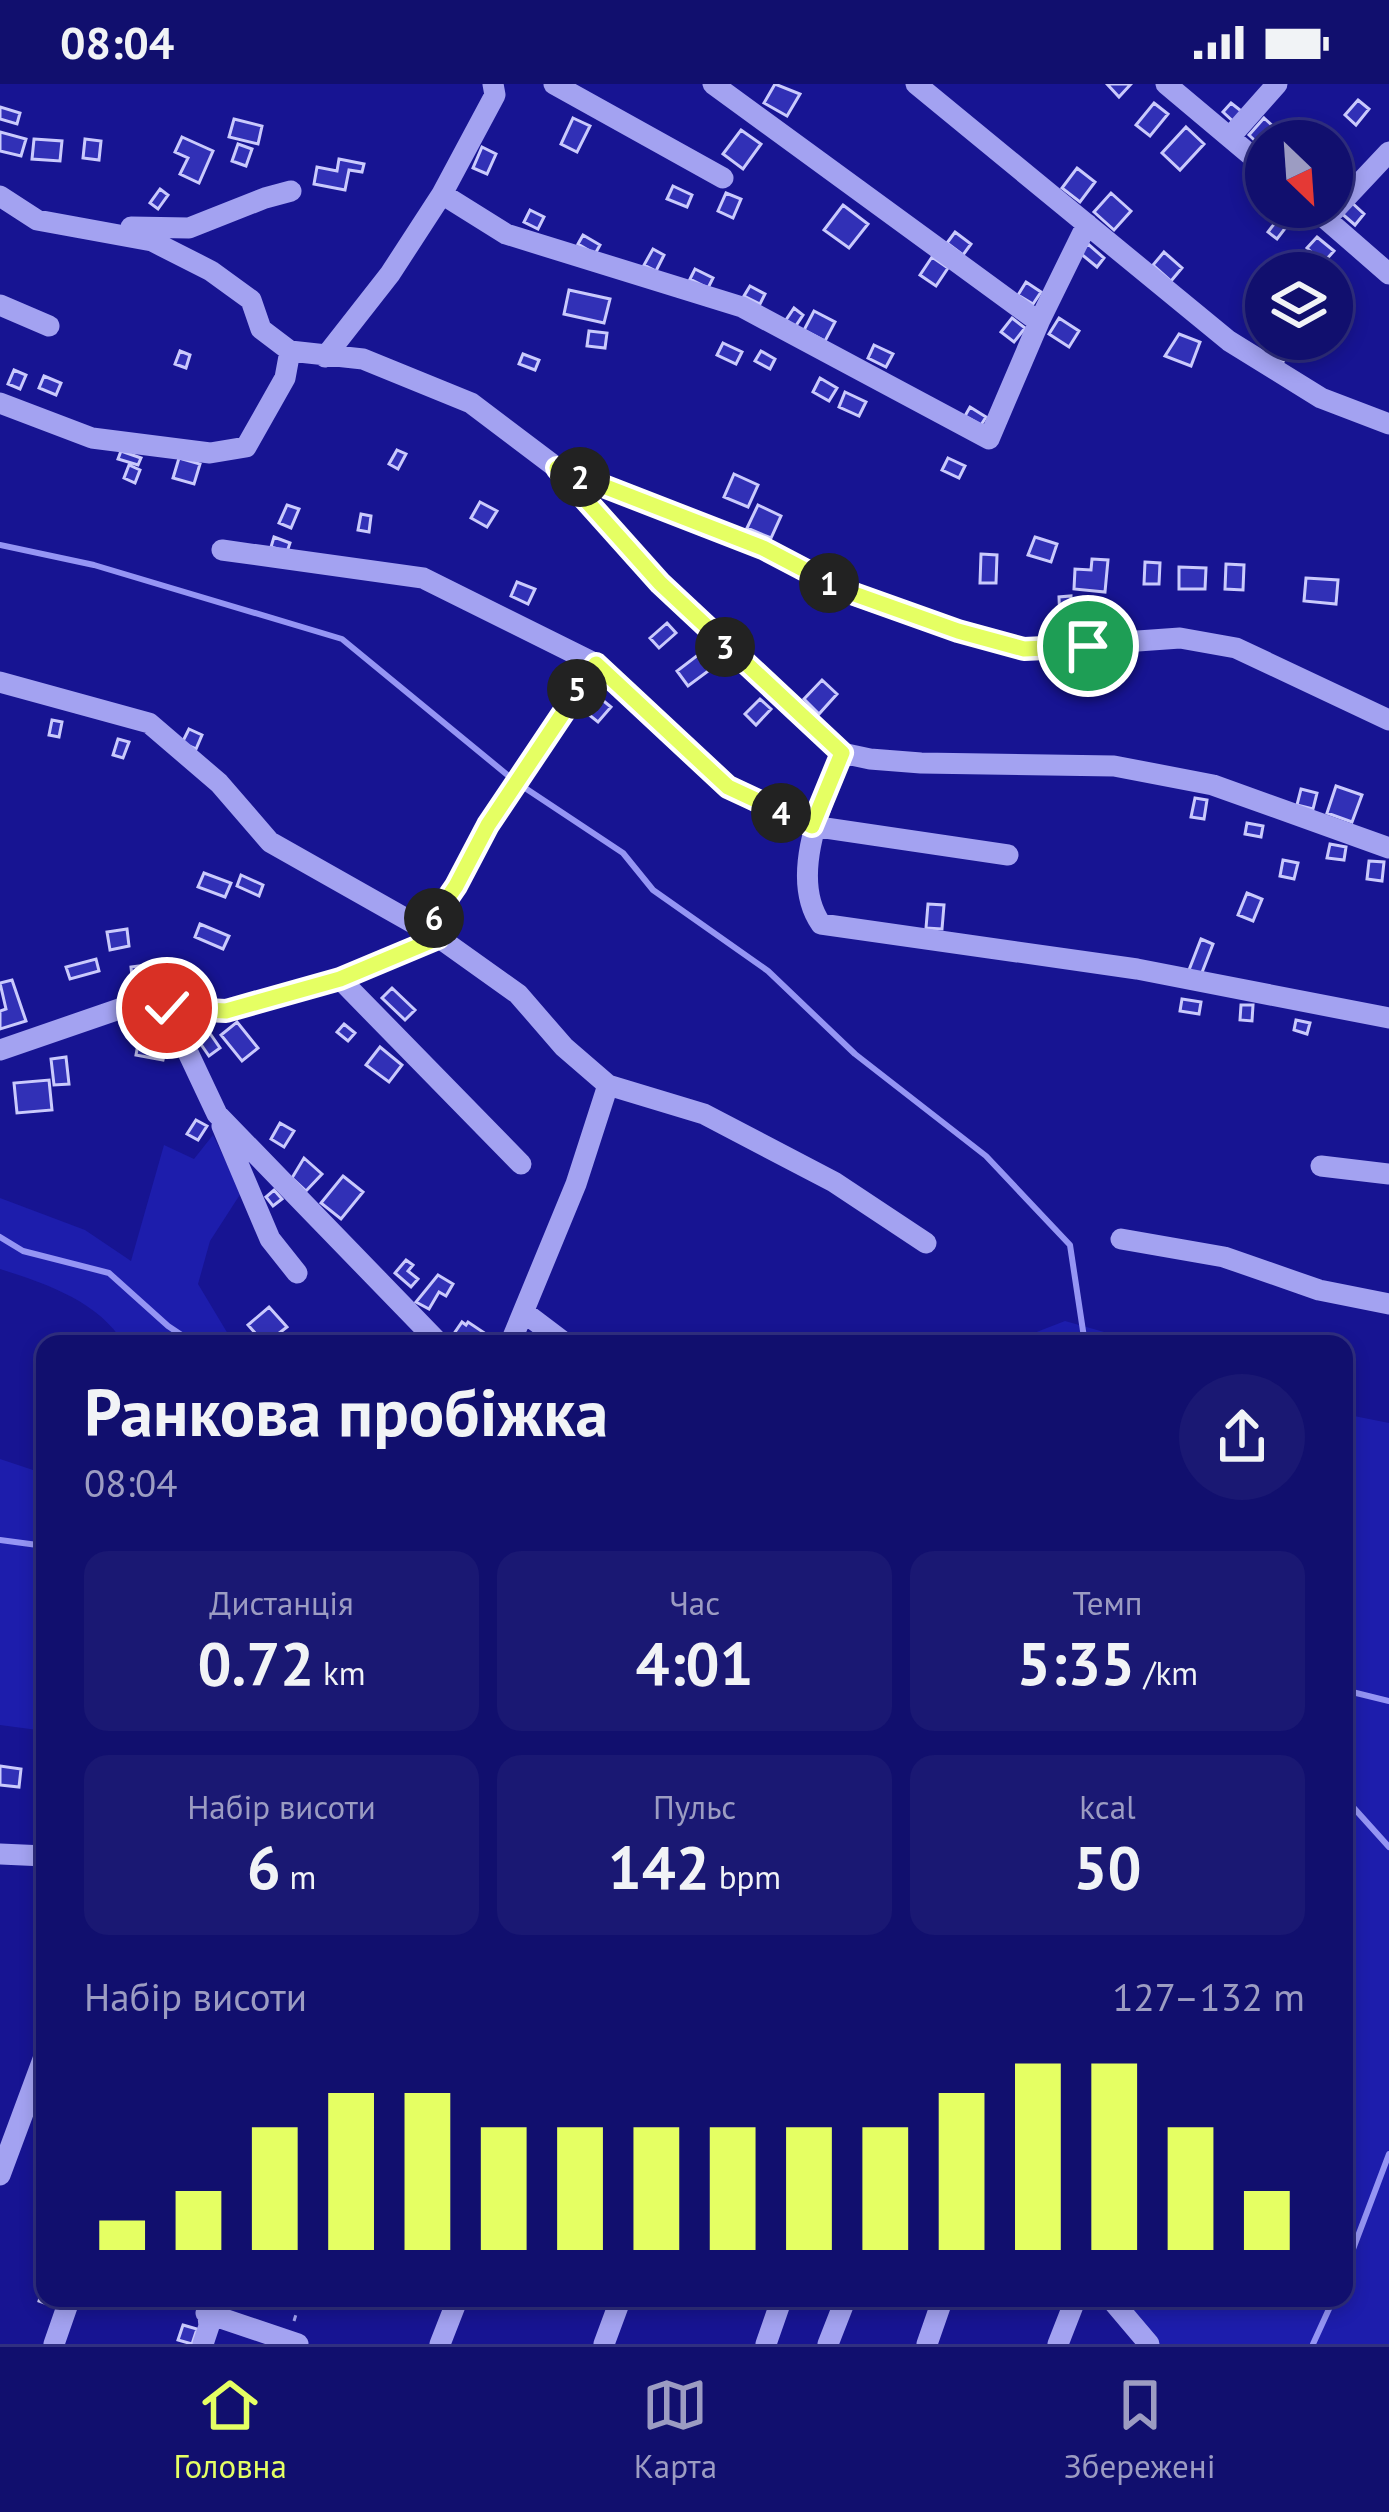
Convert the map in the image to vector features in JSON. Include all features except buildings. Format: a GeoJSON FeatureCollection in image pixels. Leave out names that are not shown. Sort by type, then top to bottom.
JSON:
{"type":"FeatureCollection","features":[{"type":"Feature","properties":{"kind":"street"},"geometry":{"type":"LineString","coordinates":[[325,357],[390,274],[442,194],[495,94],[493,84]]}},
{"type":"Feature","properties":{"kind":"street"},"geometry":{"type":"LineString","coordinates":[[554,84],[723,178]]}},
{"type":"Feature","properties":{"kind":"street"},"geometry":{"type":"LineString","coordinates":[[713,84],[1039,322]]}},
{"type":"Feature","properties":{"kind":"street"},"geometry":{"type":"LineString","coordinates":[[916,84],[1229,341],[1321,398],[1389,424]]}},
{"type":"Feature","properties":{"kind":"street"},"geometry":{"type":"LineString","coordinates":[[1166,84],[1245,150]]}},
{"type":"Feature","properties":{"kind":"street"},"geometry":{"type":"LineString","coordinates":[[1230,137],[1277,84]]}},
{"type":"Feature","properties":{"kind":"street"},"geometry":{"type":"LineString","coordinates":[[1353,183],[1389,152]]}},
{"type":"Feature","properties":{"kind":"street"},"geometry":{"type":"LineString","coordinates":[[0,196],[37,220],[70,229],[104,230],[189,228],[292,191]]}},
{"type":"Feature","properties":{"kind":"street"},"geometry":{"type":"LineString","coordinates":[[442,194],[506,234],[742,307],[989,439],[1087,224]]}},
{"type":"Feature","properties":{"kind":"street"},"geometry":{"type":"LineString","coordinates":[[1336,228],[1389,274]]}},
{"type":"Feature","properties":{"kind":"street"},"geometry":{"type":"LineString","coordinates":[[104,230],[152,241],[211,271],[251,301],[261,329],[290,351],[363,359],[471,403],[557,468],[660,583],[842,753],[921,763],[1114,766],[1213,784],[1389,848]]}},
{"type":"Feature","properties":{"kind":"street"},"geometry":{"type":"LineString","coordinates":[[0,305],[49,326]]}},
{"type":"Feature","properties":{"kind":"street"},"geometry":{"type":"LineString","coordinates":[[0,403],[92,438],[210,453],[247,447],[286,379],[290,351]]}},
{"type":"Feature","properties":{"kind":"street"},"geometry":{"type":"LineString","coordinates":[[557,468],[763,548],[843,590],[958,631],[1024,649],[1180,638],[1236,648],[1389,720]]}},
{"type":"Feature","properties":{"kind":"street"},"geometry":{"type":"LineString","coordinates":[[222,550],[423,578],[596,664],[728,787],[812,826],[1008,855]]}},
{"type":"Feature","properties":{"kind":"street"},"geometry":{"type":"LineString","coordinates":[[0,682],[149,723],[219,782],[270,842],[431,934],[518,994],[564,1047],[608,1085],[704,1114],[834,1182],[926,1243]]}},
{"type":"Feature","properties":{"kind":"street"},"geometry":{"type":"LineString","coordinates":[[842,753],[812,826],[808,906],[821,924],[1137,969],[1389,1018]]}},
{"type":"Feature","properties":{"kind":"street"},"geometry":{"type":"LineString","coordinates":[[0,1050],[131,1005],[226,1011],[340,979],[431,934]]}},
{"type":"Feature","properties":{"kind":"street"},"geometry":{"type":"LineString","coordinates":[[340,979],[521,1164]]}},
{"type":"Feature","properties":{"kind":"street"},"geometry":{"type":"LineString","coordinates":[[167,1008],[270,1239],[297,1273]]}},
{"type":"Feature","properties":{"kind":"street"},"geometry":{"type":"LineString","coordinates":[[514,1335],[576,1184],[608,1085]]}},
{"type":"Feature","properties":{"kind":"street"},"geometry":{"type":"LineString","coordinates":[[217,1114],[431,1335]]}},
{"type":"Feature","properties":{"kind":"street"},"geometry":{"type":"LineString","coordinates":[[1322,1166],[1389,1174]]}},
{"type":"Feature","properties":{"kind":"street"},"geometry":{"type":"LineString","coordinates":[[1121,1239],[1224,1257],[1319,1290],[1389,1304]]}},
{"type":"Feature","properties":{"kind":"street"},"geometry":{"type":"LineString","coordinates":[[524,1313],[554,1335]]}},
{"type":"Feature","properties":{"kind":"street"},"geometry":{"type":"LineString","coordinates":[[0,1854],[36,1856]]}},
{"type":"Feature","properties":{"kind":"street"},"geometry":{"type":"LineString","coordinates":[[0,2175],[36,2078]]}},
{"type":"Feature","properties":{"kind":"street"},"geometry":{"type":"LineString","coordinates":[[54,2344],[67,2307]]}},
{"type":"Feature","properties":{"kind":"street"},"geometry":{"type":"LineString","coordinates":[[203,2344],[209,2326],[206,2307]]}},
{"type":"Feature","properties":{"kind":"street"},"geometry":{"type":"LineString","coordinates":[[208,2307],[293,2342]]}},
{"type":"Feature","properties":{"kind":"street"},"geometry":{"type":"LineString","coordinates":[[440,2344],[454,2307]]}},
{"type":"Feature","properties":{"kind":"street"},"geometry":{"type":"LineString","coordinates":[[604,2344],[618,2307]]}},
{"type":"Feature","properties":{"kind":"street"},"geometry":{"type":"LineString","coordinates":[[766,2344],[779,2307]]}},
{"type":"Feature","properties":{"kind":"street"},"geometry":{"type":"LineString","coordinates":[[828,2344],[842,2307]]}},
{"type":"Feature","properties":{"kind":"street"},"geometry":{"type":"LineString","coordinates":[[927,2344],[941,2307]]}},
{"type":"Feature","properties":{"kind":"street"},"geometry":{"type":"LineString","coordinates":[[1058,2344],[1072,2307]]}},
{"type":"Feature","properties":{"kind":"street"},"geometry":{"type":"LineString","coordinates":[[1118,2307],[1149,2344]]}},
{"type":"Feature","properties":{"kind":"path"},"geometry":{"type":"LineString","coordinates":[[431,934],[488,825],[596,664]]}},
{"type":"Feature","properties":{"kind":"path"},"geometry":{"type":"LineString","coordinates":[[293,2342],[299,2307]]}},
{"type":"Feature","properties":{"kind":"shaded area"},"geometry":{"type":"Polygon","coordinates":[[[213,1135],[241,1193],[210,1241],[198,1284],[229,1335],[118,1335],[86,1306],[0,1269],[0,1198],[85,1230],[131,1261],[164,1145],[194,1159],[213,1135]]]}},
{"type":"Feature","properties":{"kind":"shaded area"},"geometry":{"type":"Polygon","coordinates":[[[1065,1321],[1115,1335],[1029,1335],[1065,1321]]]}},
{"type":"Feature","properties":{"kind":"shaded area"},"geometry":{"type":"Polygon","coordinates":[[[1353,1416],[1389,1423],[1389,2344],[1158,2344],[1129,2307],[1353,2307],[1353,1416]]]}},
{"type":"Feature","properties":{"kind":"shaded area"},"geometry":{"type":"Polygon","coordinates":[[[0,1459],[36,1471],[36,1730],[0,1725],[0,1459]]]}},
{"type":"Feature","properties":{"kind":"waterway"},"geometry":{"type":"LineString","coordinates":[[0,545],[94,565],[342,639],[516,782],[623,853],[653,890],[768,971],[855,1054],[986,1156],[1070,1245],[1084,1335]]}},
{"type":"Feature","properties":{"kind":"waterway"},"geometry":{"type":"LineString","coordinates":[[0,1237],[23,1251],[109,1273],[182,1335]]}},
{"type":"Feature","properties":{"kind":"waterway"},"geometry":{"type":"LineString","coordinates":[[0,1540],[36,1545]]}},
{"type":"Feature","properties":{"kind":"waterway"},"geometry":{"type":"LineString","coordinates":[[1353,1692],[1389,1701]]}},
{"type":"Feature","properties":{"kind":"waterway"},"geometry":{"type":"LineString","coordinates":[[1353,1807],[1389,1847]]}},
{"type":"Feature","properties":{"kind":"waterway"},"geometry":{"type":"LineString","coordinates":[[1353,2249],[1389,2154]]}},
{"type":"Feature","properties":{"kind":"waterway"},"geometry":{"type":"LineString","coordinates":[[1313,2344],[1330,2307]]}},
{"type":"Feature","properties":{"kind":"route"},"geometry":{"type":"LineString","coordinates":[[167,1008],[226,1011],[340,979],[438,938],[425,931],[456,886],[488,825],[596,664],[728,787],[812,826],[842,753],[660,583],[557,468],[763,548],[843,590],[958,631],[1024,649],[1088,646]]}}]}
